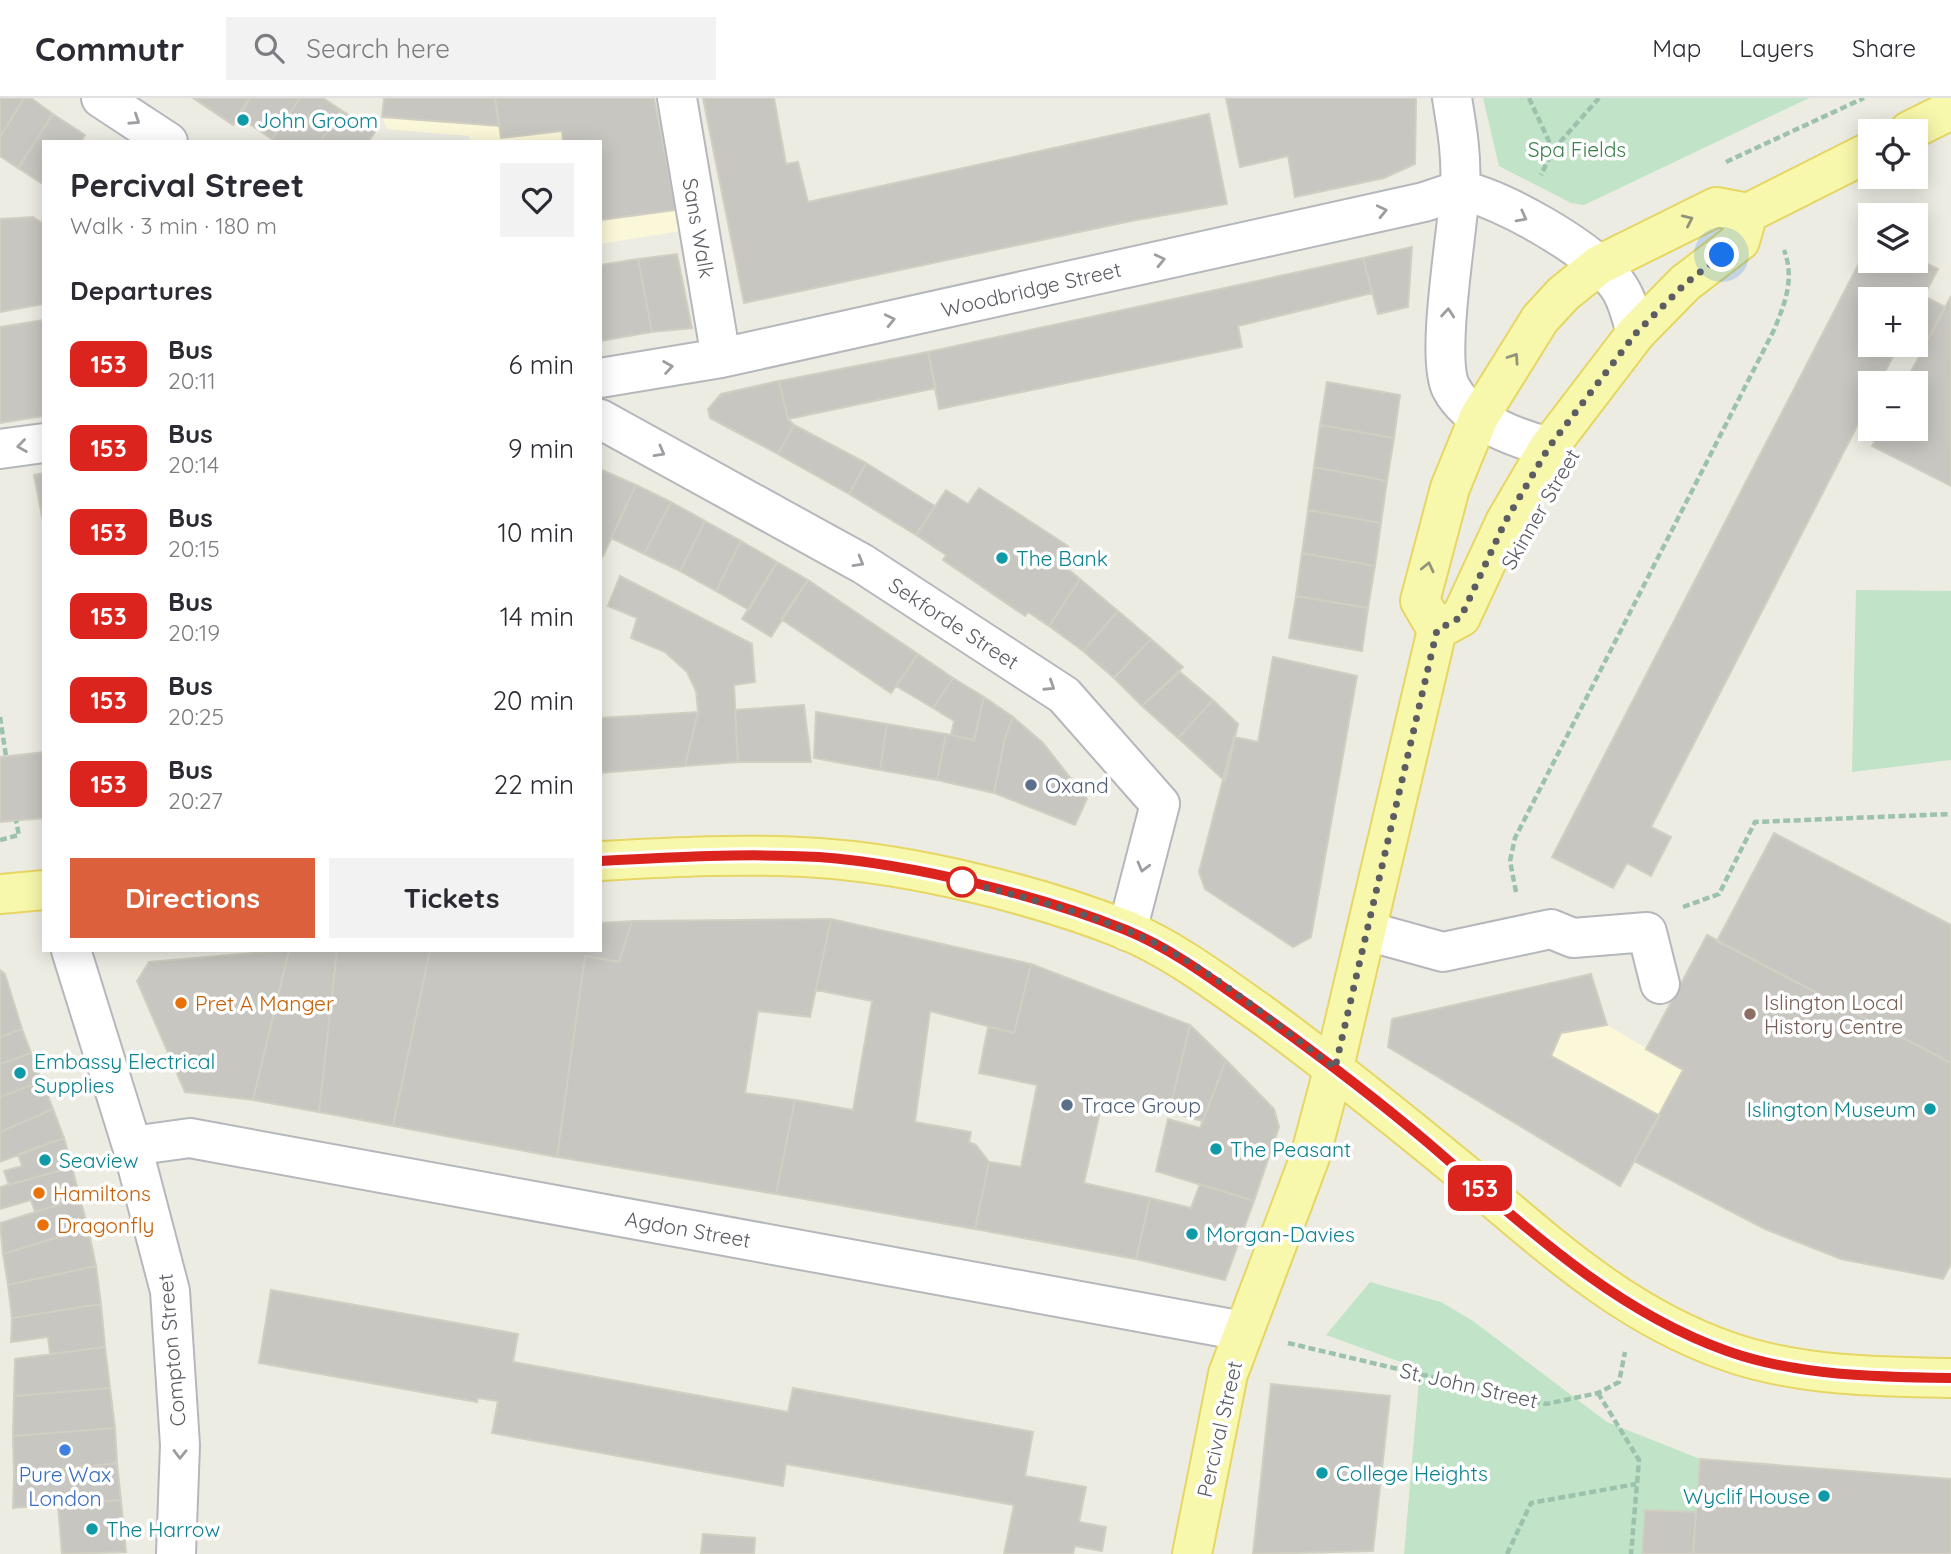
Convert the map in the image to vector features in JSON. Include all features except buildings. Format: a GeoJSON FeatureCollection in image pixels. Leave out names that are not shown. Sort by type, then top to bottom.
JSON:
{"type":"FeatureCollection","features":[{"type":"Feature","properties":{"kind":"main road"},"geometry":{"type":"LineString","coordinates":[[1928,122],[1951,110]]}},
{"type":"Feature","properties":{"kind":"main road"},"geometry":{"type":"LineString","coordinates":[[1335,1068],[1437,630],[1420,601],[1443,509],[1479,417],[1540,319],[1599,265],[1716,207],[1748,213],[1858,158]]}},
{"type":"Feature","properties":{"kind":"main road","name":"Skinner Street"},"geometry":{"type":"LineString","coordinates":[[1437,630],[1461,617],[1505,522],[1549,447],[1636,333],[1685,284],[1740,241],[1748,213]]}},
{"type":"Feature","properties":{"kind":"main road"},"geometry":{"type":"LineString","coordinates":[[602,861],[691,856],[820,858],[928,873],[1019,896],[1127,931],[1222,984],[1335,1068],[1579,1269],[1632,1308],[1730,1352],[1775,1364],[1840,1373],[1951,1378]]}},
{"type":"Feature","properties":{"kind":"main road"},"geometry":{"type":"LineString","coordinates":[[0,894],[42,890]]}},
{"type":"Feature","properties":{"kind":"main road","name":"Percival Street"},"geometry":{"type":"LineString","coordinates":[[1192,1554],[1228,1374],[1310,1157],[1335,1068]]}},
{"type":"Feature","properties":{"kind":"street"},"geometry":{"type":"LineString","coordinates":[[101,98],[165,140]]}},
{"type":"Feature","properties":{"kind":"street","name":"Sans Walk"},"geometry":{"type":"LineString","coordinates":[[677,98],[721,358]]}},
{"type":"Feature","properties":{"kind":"street"},"geometry":{"type":"LineString","coordinates":[[1452,98],[1461,156],[1446,373],[1461,402],[1479,417],[1525,440],[1549,447]]}},
{"type":"Feature","properties":{"kind":"street"},"geometry":{"type":"LineString","coordinates":[[1460,190],[1487,197],[1561,237],[1599,265],[1625,298],[1636,333]]}},
{"type":"Feature","properties":{"kind":"street","name":"Woodbridge Street"},"geometry":{"type":"LineString","coordinates":[[602,378],[721,358],[1410,205],[1460,190]]}},
{"type":"Feature","properties":{"kind":"street","name":"Sekforde Street"},"geometry":{"type":"LineString","coordinates":[[602,420],[863,564],[1064,695],[1160,804],[1127,931]]}},
{"type":"Feature","properties":{"kind":"street"},"geometry":{"type":"LineString","coordinates":[[0,449],[42,443]]}},
{"type":"Feature","properties":{"kind":"street"},"geometry":{"type":"LineString","coordinates":[[1367,931],[1443,952],[1551,929],[1573,938],[1647,932],[1660,984]]}},
{"type":"Feature","properties":{"kind":"street","name":"Compton Street"},"geometry":{"type":"LineString","coordinates":[[72,952],[132,1146],[170,1291],[180,1446],[176,1554]]}},
{"type":"Feature","properties":{"kind":"street","name":"Agdon Street"},"geometry":{"type":"LineString","coordinates":[[132,1146],[190,1139],[1243,1331]]}},
{"type":"Feature","properties":{"kind":"path"},"geometry":{"type":"LineString","coordinates":[[1530,98],[1553,150]]}},
{"type":"Feature","properties":{"kind":"path"},"geometry":{"type":"LineString","coordinates":[[1536,185],[1553,150],[1599,98]]}},
{"type":"Feature","properties":{"kind":"path"},"geometry":{"type":"LineString","coordinates":[[1517,903],[1510,860],[1515,838],[1774,330],[1789,291],[1788,260],[1784,248]]}},
{"type":"Feature","properties":{"kind":"path"},"geometry":{"type":"LineString","coordinates":[[0,717],[6,756]]}},
{"type":"Feature","properties":{"kind":"path"},"geometry":{"type":"LineString","coordinates":[[1676,910],[1719,894],[1755,822],[1951,814]]}},
{"type":"Feature","properties":{"kind":"path"},"geometry":{"type":"LineString","coordinates":[[0,840],[19,835],[16,821]]}},
{"type":"Feature","properties":{"kind":"path"},"geometry":{"type":"LineString","coordinates":[[1631,1554],[1639,1460],[1598,1393],[1619,1382],[1632,1308]]}},
{"type":"Feature","properties":{"kind":"path","name":"St. John Street"},"geometry":{"type":"LineString","coordinates":[[1243,1331],[1546,1404],[1598,1393]]}},
{"type":"Feature","properties":{"kind":"path"},"geometry":{"type":"LineString","coordinates":[[1507,1554],[1531,1503],[1637,1484]]}},
{"type":"Feature","properties":{"kind":"shaded area"},"geometry":{"type":"Polygon","coordinates":[[[384,98],[654,98],[681,231],[602,244],[602,140],[470,140],[469,136],[387,129],[382,117],[384,98]]]}},
{"type":"Feature","properties":{"kind":"shaded area"},"geometry":{"type":"Polygon","coordinates":[[[1591,974],[1607,1025],[1683,1070],[1620,1186],[1388,1047],[1392,1019],[1591,974]]]}},
{"type":"Feature","properties":{"kind":"green space","name":"Spa Fields"},"geometry":{"type":"Polygon","coordinates":[[[1483,98],[1809,98],[1584,205],[1571,203],[1499,166],[1483,98]]]}},
{"type":"Feature","properties":{"kind":"green space"},"geometry":{"type":"Polygon","coordinates":[[[1856,590],[1951,591],[1951,760],[1852,772],[1856,590]]]}},
{"type":"Feature","properties":{"kind":"green space"},"geometry":{"type":"Polygon","coordinates":[[[1370,1282],[1441,1302],[1473,1321],[1607,1422],[1700,1459],[1693,1554],[1404,1554],[1420,1369],[1326,1335],[1370,1282]]]}},
{"type":"Feature","properties":{"kind":"bus line","name":"153"},"geometry":{"type":"LineString","coordinates":[[602,861],[691,856],[820,858],[928,873],[1019,896],[1127,931],[1222,984],[1335,1068],[1579,1269],[1632,1308],[1681,1333],[1730,1352],[1775,1364],[1840,1373],[1951,1378]]}},
{"type":"Feature","properties":{"kind":"place","name":"John Groom"},"geometry":{"type":"Point","coordinates":[243,120]}},
{"type":"Feature","properties":{"kind":"place","name":"The Bank"},"geometry":{"type":"Point","coordinates":[1002,558]}},
{"type":"Feature","properties":{"kind":"place","name":"Oxand"},"geometry":{"type":"Point","coordinates":[1031,785]}},
{"type":"Feature","properties":{"kind":"place","name":"Pret A Manger"},"geometry":{"type":"Point","coordinates":[181,1003]}},
{"type":"Feature","properties":{"kind":"place","name":"Islington Local History Centre"},"geometry":{"type":"Point","coordinates":[1750,1014]}},
{"type":"Feature","properties":{"kind":"place","name":"Embassy Electrical Supplies"},"geometry":{"type":"Point","coordinates":[20,1073]}},
{"type":"Feature","properties":{"kind":"place","name":"Trace Group"},"geometry":{"type":"Point","coordinates":[1067,1105]}},
{"type":"Feature","properties":{"kind":"place","name":"Islington Museum"},"geometry":{"type":"Point","coordinates":[1930,1109]}},
{"type":"Feature","properties":{"kind":"place","name":"The Peasant"},"geometry":{"type":"Point","coordinates":[1216,1149]}},
{"type":"Feature","properties":{"kind":"place","name":"Seaview"},"geometry":{"type":"Point","coordinates":[45,1160]}},
{"type":"Feature","properties":{"kind":"place","name":"Hamiltons"},"geometry":{"type":"Point","coordinates":[39,1193]}},
{"type":"Feature","properties":{"kind":"place","name":"Dragonfly"},"geometry":{"type":"Point","coordinates":[43,1225]}},
{"type":"Feature","properties":{"kind":"place","name":"Morgan-Davies"},"geometry":{"type":"Point","coordinates":[1192,1234]}},
{"type":"Feature","properties":{"kind":"place","name":"Pure Wax London"},"geometry":{"type":"Point","coordinates":[65,1450]}},
{"type":"Feature","properties":{"kind":"place","name":"College Heights"},"geometry":{"type":"Point","coordinates":[1322,1473]}},
{"type":"Feature","properties":{"kind":"place","name":"Wyclif House"},"geometry":{"type":"Point","coordinates":[1824,1496]}},
{"type":"Feature","properties":{"kind":"place","name":"The Harrow"},"geometry":{"type":"Point","coordinates":[92,1529]}},
{"type":"Feature","properties":{"kind":"route"},"geometry":{"type":"LineString","coordinates":[[962,882],[1019,896],[1127,931],[1222,984],[1335,1068],[1437,630],[1461,617],[1505,522],[1549,447],[1636,333],[1685,284],[1722,255]]}}]}
